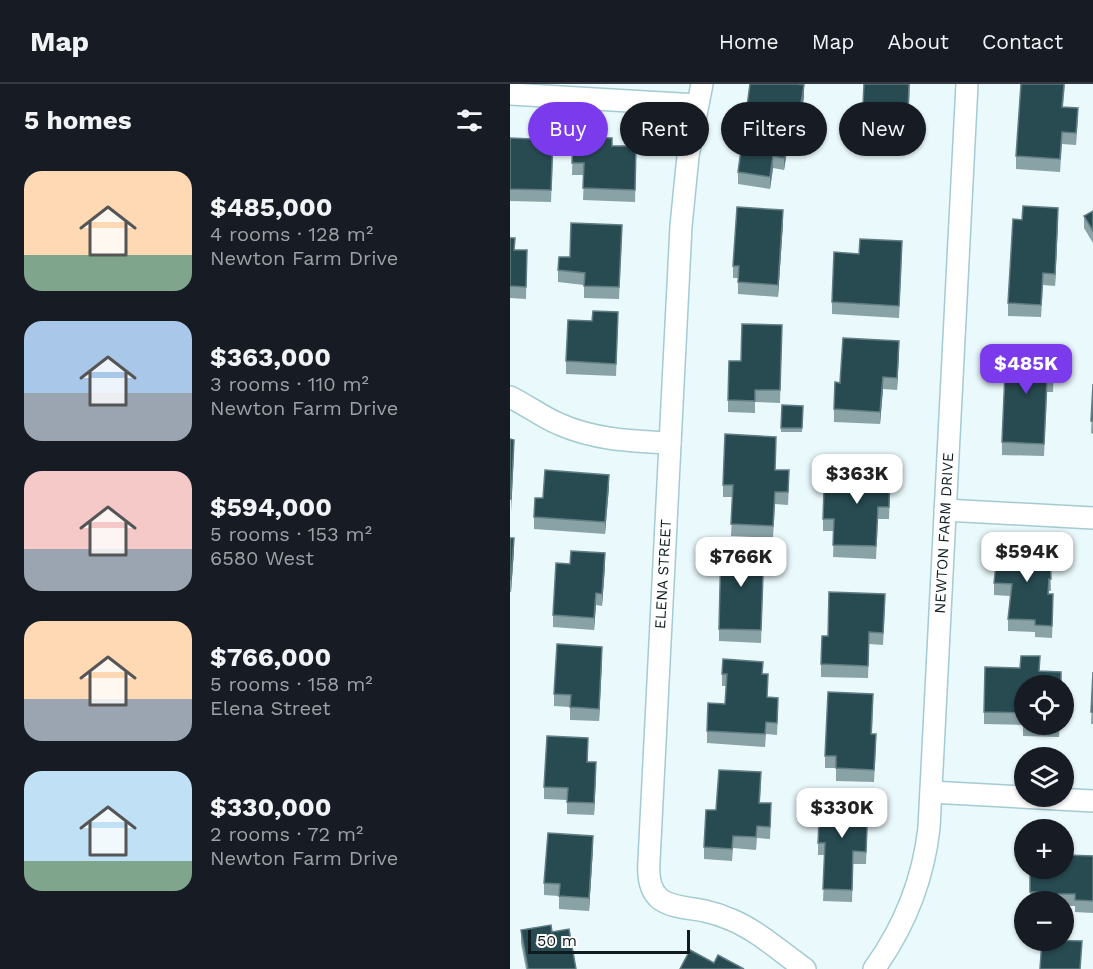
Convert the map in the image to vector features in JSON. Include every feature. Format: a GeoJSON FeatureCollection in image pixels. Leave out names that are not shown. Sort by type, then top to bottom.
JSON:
{"type":"FeatureCollection","features":[{"type":"Feature","properties":{"kind":"street","name":"ELENA STREET"},"geometry":{"type":"LineString","coordinates":[[698,102],[702,84]]}},
{"type":"Feature","properties":{"kind":"street","name":"NEWTON FARM DRIVE"},"geometry":{"type":"LineString","coordinates":[[874,969],[899,931],[916,891],[926,849],[931,792],[967,84]]}},
{"type":"Feature","properties":{"kind":"street"},"geometry":{"type":"LineString","coordinates":[[510,94],[646,102]]}},
{"type":"Feature","properties":{"kind":"street","name":"ELENA STREET"},"geometry":{"type":"LineString","coordinates":[[688,156],[681,226],[649,880],[651,888],[661,900],[676,906],[707,911],[731,920],[754,933],[805,969]]}},
{"type":"Feature","properties":{"kind":"street"},"geometry":{"type":"LineString","coordinates":[[510,397],[558,424],[590,435],[624,441],[670,443]]}},
{"type":"Feature","properties":{"kind":"street"},"geometry":{"type":"LineString","coordinates":[[945,510],[1093,518]]}},
{"type":"Feature","properties":{"kind":"street"},"geometry":{"type":"LineString","coordinates":[[931,792],[1093,801]]}},
{"type":"Feature","properties":{"kind":"building"},"geometry":{"type":"Polygon","coordinates":[[[750,84],[804,85],[801,102],[748,102],[750,84]]]}},
{"type":"Feature","properties":{"kind":"building"},"geometry":{"type":"Polygon","coordinates":[[[864,84],[909,84],[908,102],[863,102],[864,84]]]}},
{"type":"Feature","properties":{"kind":"building"},"geometry":{"type":"Polygon","coordinates":[[[1021,84],[1064,84],[1062,107],[1078,108],[1076,133],[1062,132],[1060,159],[1016,156],[1021,84]]]}},
{"type":"Feature","properties":{"kind":"building"},"geometry":{"type":"Polygon","coordinates":[[[510,138],[528,139],[528,156],[552,156],[551,190],[510,189],[510,138]]]}},
{"type":"Feature","properties":{"kind":"building"},"geometry":{"type":"Polygon","coordinates":[[[608,138],[612,138],[612,146],[620,146],[620,156],[636,156],[635,190],[583,188],[584,163],[572,163],[572,156],[608,156],[608,138]]]}},
{"type":"Feature","properties":{"kind":"building"},"geometry":{"type":"Polygon","coordinates":[[[740,156],[773,156],[770,177],[738,172],[740,156]]]}},
{"type":"Feature","properties":{"kind":"building"},"geometry":{"type":"Polygon","coordinates":[[[1023,206],[1058,208],[1055,274],[1043,273],[1041,305],[1008,303],[1013,219],[1022,220],[1023,206]]]}},
{"type":"Feature","properties":{"kind":"building"},"geometry":{"type":"Polygon","coordinates":[[[737,207],[783,210],[778,285],[738,282],[739,266],[733,266],[737,207]]]}},
{"type":"Feature","properties":{"kind":"building"},"geometry":{"type":"Polygon","coordinates":[[[1093,211],[1093,231],[1084,216],[1093,211]]]}},
{"type":"Feature","properties":{"kind":"building"},"geometry":{"type":"Polygon","coordinates":[[[571,223],[622,225],[619,287],[584,286],[585,273],[558,270],[559,257],[570,257],[571,223]]]}},
{"type":"Feature","properties":{"kind":"building"},"geometry":{"type":"Polygon","coordinates":[[[510,238],[515,238],[514,250],[527,250],[526,287],[510,286],[510,238]]]}},
{"type":"Feature","properties":{"kind":"building"},"geometry":{"type":"Polygon","coordinates":[[[860,239],[902,241],[899,306],[832,302],[834,252],[859,254],[860,239]]]}},
{"type":"Feature","properties":{"kind":"building"},"geometry":{"type":"Polygon","coordinates":[[[593,311],[618,312],[616,364],[566,361],[568,320],[592,321],[593,311]]]}},
{"type":"Feature","properties":{"kind":"building"},"geometry":{"type":"Polygon","coordinates":[[[742,324],[782,325],[780,390],[755,390],[755,401],[728,400],[729,361],[741,361],[742,324]]]}},
{"type":"Feature","properties":{"kind":"building"},"geometry":{"type":"Polygon","coordinates":[[[843,338],[899,341],[897,378],[883,377],[880,412],[834,409],[835,382],[840,383],[843,338]]]}},
{"type":"Feature","properties":{"kind":"building"},"geometry":{"type":"Polygon","coordinates":[[[1006,349],[1054,351],[1053,380],[1047,379],[1044,444],[1002,442],[1006,349]]]}},
{"type":"Feature","properties":{"kind":"building"},"geometry":{"type":"Polygon","coordinates":[[[1093,384],[1093,421],[1091,421],[1093,384]]]}},
{"type":"Feature","properties":{"kind":"building"},"geometry":{"type":"Polygon","coordinates":[[[782,405],[803,406],[802,428],[781,428],[782,405]]]}},
{"type":"Feature","properties":{"kind":"building"},"geometry":{"type":"Polygon","coordinates":[[[725,434],[776,437],[775,470],[789,470],[788,492],[775,492],[773,526],[731,524],[733,485],[723,485],[725,434]]]}},
{"type":"Feature","properties":{"kind":"building"},"geometry":{"type":"Polygon","coordinates":[[[510,439],[514,440],[511,499],[510,499],[510,439]]]}},
{"type":"Feature","properties":{"kind":"building"},"geometry":{"type":"Polygon","coordinates":[[[839,468],[890,470],[889,507],[878,507],[876,546],[833,545],[834,519],[823,519],[824,489],[838,490],[839,468]]]}},
{"type":"Feature","properties":{"kind":"building"},"geometry":{"type":"Polygon","coordinates":[[[545,470],[609,475],[605,522],[534,517],[535,498],[543,498],[545,470]]]}},
{"type":"Feature","properties":{"kind":"building"},"geometry":{"type":"Polygon","coordinates":[[[510,538],[514,538],[511,579],[510,579],[510,538]]]}},
{"type":"Feature","properties":{"kind":"building"},"geometry":{"type":"Polygon","coordinates":[[[721,545],[764,547],[761,630],[719,629],[721,545]]]}},
{"type":"Feature","properties":{"kind":"building"},"geometry":{"type":"Polygon","coordinates":[[[998,547],[1050,550],[1051,579],[1049,579],[1048,594],[1053,594],[1052,626],[1035,625],[1035,620],[1008,619],[1012,584],[994,583],[998,547]]]}},
{"type":"Feature","properties":{"kind":"building"},"geometry":{"type":"Polygon","coordinates":[[[571,551],[605,553],[602,594],[596,593],[594,618],[553,615],[556,563],[570,564],[571,551]]]}},
{"type":"Feature","properties":{"kind":"building"},"geometry":{"type":"Polygon","coordinates":[[[829,592],[885,594],[883,633],[869,632],[868,666],[821,664],[822,636],[828,636],[829,592]]]}},
{"type":"Feature","properties":{"kind":"building"},"geometry":{"type":"Polygon","coordinates":[[[557,644],[602,647],[599,709],[570,707],[571,695],[554,694],[557,644]]]}},
{"type":"Feature","properties":{"kind":"building"},"geometry":{"type":"Polygon","coordinates":[[[1021,656],[1040,656],[1039,671],[1061,672],[1061,675],[1014,675],[1014,713],[984,712],[985,667],[1020,668],[1021,656]]]}},
{"type":"Feature","properties":{"kind":"building"},"geometry":{"type":"Polygon","coordinates":[[[723,659],[763,662],[762,674],[768,674],[767,697],[778,698],[777,723],[766,722],[765,734],[707,731],[708,703],[725,704],[727,674],[722,674],[723,659]]]}},
{"type":"Feature","properties":{"kind":"building"},"geometry":{"type":"Polygon","coordinates":[[[1093,672],[1093,712],[1091,712],[1093,672]]]}},
{"type":"Feature","properties":{"kind":"building"},"geometry":{"type":"Polygon","coordinates":[[[828,692],[873,694],[871,734],[876,734],[874,770],[836,768],[836,756],[825,756],[828,692]]]}},
{"type":"Feature","properties":{"kind":"building"},"geometry":{"type":"Polygon","coordinates":[[[547,736],[588,738],[587,762],[596,762],[594,803],[567,802],[568,788],[544,787],[547,736]]]}},
{"type":"Feature","properties":{"kind":"building"},"geometry":{"type":"Polygon","coordinates":[[[719,770],[761,772],[759,803],[771,803],[770,827],[757,826],[756,837],[733,836],[732,849],[704,847],[706,810],[716,810],[719,770]]]}},
{"type":"Feature","properties":{"kind":"building"},"geometry":{"type":"Polygon","coordinates":[[[820,799],[868,801],[866,852],[853,851],[852,890],[823,889],[825,843],[818,843],[820,799]]]}},
{"type":"Feature","properties":{"kind":"building"},"geometry":{"type":"Polygon","coordinates":[[[548,833],[593,836],[589,898],[559,896],[560,884],[544,883],[548,833]]]}},
{"type":"Feature","properties":{"kind":"building"},"geometry":{"type":"Polygon","coordinates":[[[1074,855],[1093,856],[1093,901],[1075,900],[1074,891],[1030,891],[1030,879],[1074,879],[1074,855]]]}},
{"type":"Feature","properties":{"kind":"building"},"geometry":{"type":"Polygon","coordinates":[[[551,925],[552,932],[569,929],[576,969],[528,969],[521,930],[551,925]]]}},
{"type":"Feature","properties":{"kind":"building"},"geometry":{"type":"Polygon","coordinates":[[[1074,941],[1082,941],[1080,969],[1040,969],[1041,951],[1074,951],[1074,941]]]}},
{"type":"Feature","properties":{"kind":"building"},"geometry":{"type":"Polygon","coordinates":[[[690,950],[714,963],[718,955],[744,969],[680,969],[690,950]]]}}]}
